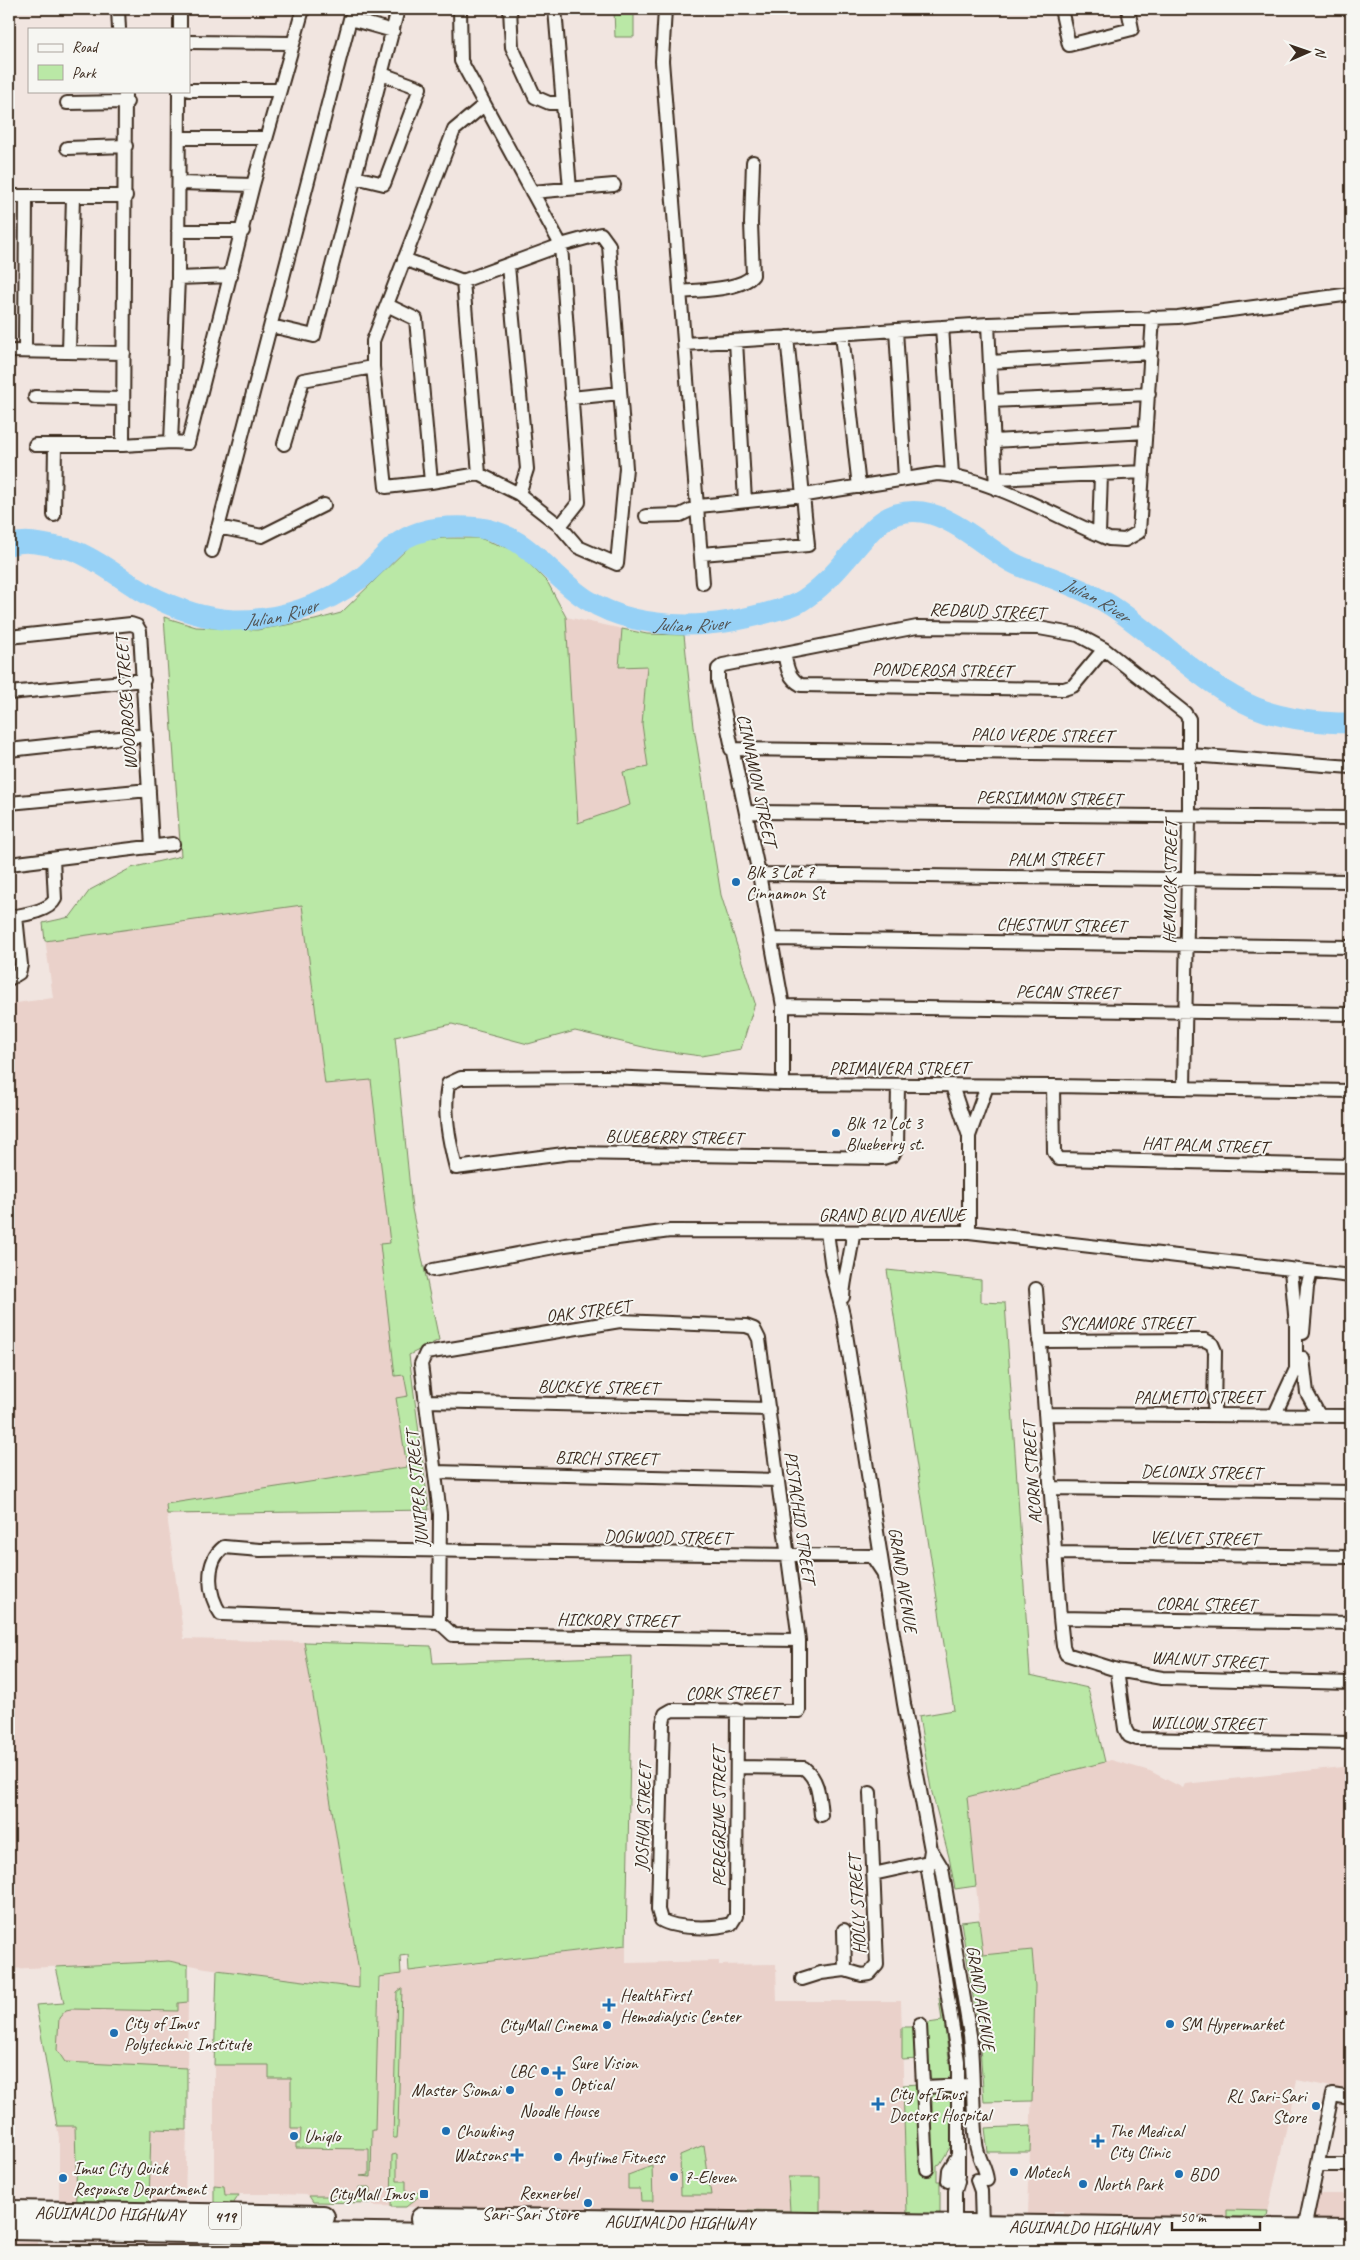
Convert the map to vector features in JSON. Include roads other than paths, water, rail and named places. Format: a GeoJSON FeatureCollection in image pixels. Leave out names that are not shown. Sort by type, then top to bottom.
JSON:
{"type":"FeatureCollection","features":[{"type":"Feature","properties":{"kind":"highway","name":"AGUINALDO HIGHWAY"},"geometry":{"type":"LineString","coordinates":[[9,2212],[955,2235],[1351,2250]]}},
{"type":"Feature","properties":{"kind":"highway","name":"AGUINALDO HIGHWAY"},"geometry":{"type":"LineString","coordinates":[[9,2228],[487,2243],[776,2245],[955,2235],[982,2226],[1351,2231]]}},
{"type":"Feature","properties":{"kind":"street"},"geometry":{"type":"LineString","coordinates":[[118,9],[119,28]]}},
{"type":"Feature","properties":{"kind":"street"},"geometry":{"type":"LineString","coordinates":[[180,9],[180,28]]}},
{"type":"Feature","properties":{"kind":"street"},"geometry":{"type":"LineString","coordinates":[[35,445],[123,445],[171,442],[188,444],[243,232],[253,185],[303,9]]}},
{"type":"Feature","properties":{"kind":"street"},"geometry":{"type":"LineString","coordinates":[[271,326],[314,336],[398,9]]}},
{"type":"Feature","properties":{"kind":"street"},"geometry":{"type":"LineString","coordinates":[[460,9],[461,62],[561,245],[580,502],[560,526]]}},
{"type":"Feature","properties":{"kind":"street"},"geometry":{"type":"LineString","coordinates":[[510,9],[512,47],[535,97],[549,103],[563,103]]}},
{"type":"Feature","properties":{"kind":"street"},"geometry":{"type":"LineString","coordinates":[[556,9],[570,189]]}},
{"type":"Feature","properties":{"kind":"street"},"geometry":{"type":"LineString","coordinates":[[665,9],[662,61],[699,506],[703,583]]}},
{"type":"Feature","properties":{"kind":"street"},"geometry":{"type":"LineString","coordinates":[[1061,9],[1070,45],[1132,29],[1128,9]]}},
{"type":"Feature","properties":{"kind":"street"},"geometry":{"type":"LineString","coordinates":[[212,551],[350,19],[393,30]]}},
{"type":"Feature","properties":{"kind":"street"},"geometry":{"type":"LineString","coordinates":[[190,42],[292,43]]}},
{"type":"Feature","properties":{"kind":"street"},"geometry":{"type":"LineString","coordinates":[[355,177],[384,184],[420,88],[382,74]]}},
{"type":"Feature","properties":{"kind":"street"},"geometry":{"type":"LineString","coordinates":[[190,90],[280,90]]}},
{"type":"Feature","properties":{"kind":"street"},"geometry":{"type":"LineString","coordinates":[[171,442],[178,278],[179,92]]}},
{"type":"Feature","properties":{"kind":"street"},"geometry":{"type":"LineString","coordinates":[[67,104],[126,97],[123,445]]}},
{"type":"Feature","properties":{"kind":"street"},"geometry":{"type":"LineString","coordinates":[[404,259],[463,281],[561,245],[601,234],[608,244],[626,468],[617,564],[578,547],[560,526],[519,494],[479,474],[386,487],[373,367],[373,341],[404,259],[454,130],[484,105]]}},
{"type":"Feature","properties":{"kind":"street"},"geometry":{"type":"LineString","coordinates":[[180,138],[266,138]]}},
{"type":"Feature","properties":{"kind":"street"},"geometry":{"type":"LineString","coordinates":[[67,148],[126,146]]}},
{"type":"Feature","properties":{"kind":"street"},"geometry":{"type":"LineString","coordinates":[[681,292],[724,287],[750,280],[754,275],[752,228],[753,162]]}},
{"type":"Feature","properties":{"kind":"street"},"geometry":{"type":"LineString","coordinates":[[179,182],[253,185]]}},
{"type":"Feature","properties":{"kind":"street"},"geometry":{"type":"LineString","coordinates":[[532,192],[614,185]]}},
{"type":"Feature","properties":{"kind":"street"},"geometry":{"type":"LineString","coordinates":[[9,196],[126,196]]}},
{"type":"Feature","properties":{"kind":"street"},"geometry":{"type":"LineString","coordinates":[[25,351],[26,196]]}},
{"type":"Feature","properties":{"kind":"street"},"geometry":{"type":"LineString","coordinates":[[69,352],[73,196]]}},
{"type":"Feature","properties":{"kind":"street"},"geometry":{"type":"LineString","coordinates":[[178,231],[243,232]]}},
{"type":"Feature","properties":{"kind":"street"},"geometry":{"type":"LineString","coordinates":[[508,266],[527,470],[519,494]]}},
{"type":"Feature","properties":{"kind":"street"},"geometry":{"type":"LineString","coordinates":[[178,278],[231,276]]}},
{"type":"Feature","properties":{"kind":"street"},"geometry":{"type":"LineString","coordinates":[[463,281],[479,474]]}},
{"type":"Feature","properties":{"kind":"street"},"geometry":{"type":"LineString","coordinates":[[685,344],[988,324],[1178,317],[1351,294]]}},
{"type":"Feature","properties":{"kind":"street"},"geometry":{"type":"LineString","coordinates":[[387,305],[416,319],[431,482]]}},
{"type":"Feature","properties":{"kind":"street"},"geometry":{"type":"LineString","coordinates":[[646,516],[680,515],[699,506],[805,495],[905,478],[952,474],[996,484],[1098,534],[1109,538],[1125,540],[1139,532],[1153,317]]}},
{"type":"Feature","properties":{"kind":"street"},"geometry":{"type":"LineString","coordinates":[[988,324],[996,484]]}},
{"type":"Feature","properties":{"kind":"street"},"geometry":{"type":"LineString","coordinates":[[942,327],[952,474]]}},
{"type":"Feature","properties":{"kind":"street"},"geometry":{"type":"LineString","coordinates":[[896,330],[905,478]]}},
{"type":"Feature","properties":{"kind":"street"},"geometry":{"type":"LineString","coordinates":[[842,334],[859,487]]}},
{"type":"Feature","properties":{"kind":"street"},"geometry":{"type":"LineString","coordinates":[[702,554],[808,545],[805,495],[788,337]]}},
{"type":"Feature","properties":{"kind":"street"},"geometry":{"type":"LineString","coordinates":[[736,341],[745,501]]}},
{"type":"Feature","properties":{"kind":"street"},"geometry":{"type":"LineString","coordinates":[[9,351],[124,353]]}},
{"type":"Feature","properties":{"kind":"street"},"geometry":{"type":"LineString","coordinates":[[990,362],[1151,353]]}},
{"type":"Feature","properties":{"kind":"street"},"geometry":{"type":"LineString","coordinates":[[284,444],[303,380],[373,367]]}},
{"type":"Feature","properties":{"kind":"street"},"geometry":{"type":"LineString","coordinates":[[571,398],[620,393]]}},
{"type":"Feature","properties":{"kind":"street"},"geometry":{"type":"LineString","coordinates":[[992,402],[1149,394]]}},
{"type":"Feature","properties":{"kind":"street"},"geometry":{"type":"LineString","coordinates":[[35,397],[124,399]]}},
{"type":"Feature","properties":{"kind":"street"},"geometry":{"type":"LineString","coordinates":[[994,441],[1146,432]]}},
{"type":"Feature","properties":{"kind":"street"},"geometry":{"type":"LineString","coordinates":[[54,515],[55,445]]}},
{"type":"Feature","properties":{"kind":"street"},"geometry":{"type":"LineString","coordinates":[[996,484],[1143,472]]}},
{"type":"Feature","properties":{"kind":"street"},"geometry":{"type":"LineString","coordinates":[[1098,534],[1101,474]]}},
{"type":"Feature","properties":{"kind":"street"},"geometry":{"type":"LineString","coordinates":[[218,526],[262,536],[324,505]]}},
{"type":"Feature","properties":{"kind":"street","name":"WOODROSE STREET"},"geometry":{"type":"LineString","coordinates":[[9,637],[131,624],[137,626],[140,631],[144,680],[152,847]]}},
{"type":"Feature","properties":{"kind":"street","name":"REDBUD STREET"},"geometry":{"type":"LineString","coordinates":[[723,665],[917,627],[1039,628],[1078,635],[1104,649],[1185,713],[1190,726],[1190,755]]}},
{"type":"Feature","properties":{"kind":"street","name":"PONDEROSA STREET"},"geometry":{"type":"LineString","coordinates":[[784,653],[788,673],[793,681],[801,685],[1064,689],[1073,686],[1104,649]]}},
{"type":"Feature","properties":{"kind":"street","name":"CINNAMON STREET"},"geometry":{"type":"LineString","coordinates":[[723,665],[718,670],[718,682],[759,874],[783,1006],[783,1084]]}},
{"type":"Feature","properties":{"kind":"street"},"geometry":{"type":"LineString","coordinates":[[9,693],[144,680]]}},
{"type":"Feature","properties":{"kind":"street"},"geometry":{"type":"LineString","coordinates":[[9,750],[147,735]]}},
{"type":"Feature","properties":{"kind":"street","name":"PALO VERDE STREET"},"geometry":{"type":"LineString","coordinates":[[731,749],[1190,755],[1351,767]]}},
{"type":"Feature","properties":{"kind":"street","name":"HEMLOCK STREET"},"geometry":{"type":"LineString","coordinates":[[1184,1088],[1190,755]]}},
{"type":"Feature","properties":{"kind":"street"},"geometry":{"type":"LineString","coordinates":[[9,803],[150,790]]}},
{"type":"Feature","properties":{"kind":"street","name":"PERSIMMON STREET"},"geometry":{"type":"LineString","coordinates":[[746,812],[1351,818]]}},
{"type":"Feature","properties":{"kind":"street"},"geometry":{"type":"LineString","coordinates":[[9,864],[173,844]]}},
{"type":"Feature","properties":{"kind":"street"},"geometry":{"type":"LineString","coordinates":[[9,979],[19,973],[21,965],[12,916],[47,908],[53,903],[55,898],[53,859]]}},
{"type":"Feature","properties":{"kind":"street","name":"PALM STREET"},"geometry":{"type":"LineString","coordinates":[[759,874],[1351,881]]}},
{"type":"Feature","properties":{"kind":"street","name":"CHESTNUT STREET"},"geometry":{"type":"LineString","coordinates":[[771,939],[1351,947]]}},
{"type":"Feature","properties":{"kind":"street","name":"PECAN STREET"},"geometry":{"type":"LineString","coordinates":[[783,1006],[1351,1014]]}},
{"type":"Feature","properties":{"kind":"street","name":"PRIMAVERA STREET"},"geometry":{"type":"LineString","coordinates":[[456,1168],[451,1149],[445,1098],[448,1084],[461,1078],[607,1077],[783,1084],[1351,1091]]}},
{"type":"Feature","properties":{"kind":"street","name":"BLUEBERRY STREET"},"geometry":{"type":"LineString","coordinates":[[456,1168],[571,1153],[883,1158],[892,1155],[897,1147],[898,1085]]}},
{"type":"Feature","properties":{"kind":"street"},"geometry":{"type":"LineString","coordinates":[[952,1086],[970,1136]]}},
{"type":"Feature","properties":{"kind":"street"},"geometry":{"type":"LineString","coordinates":[[969,1232],[970,1136],[987,1086]]}},
{"type":"Feature","properties":{"kind":"street","name":"HAT PALM STREET"},"geometry":{"type":"LineString","coordinates":[[1053,1086],[1054,1152],[1058,1159],[1351,1166]]}},
{"type":"Feature","properties":{"kind":"street","name":"GRAND BLVD AVENUE"},"geometry":{"type":"LineString","coordinates":[[432,1270],[566,1244],[670,1231],[969,1232],[1351,1276]]}},
{"type":"Feature","properties":{"kind":"street","name":"GRAND AVENUE"},"geometry":{"type":"LineString","coordinates":[[827,1232],[832,1268],[843,1315],[904,1704],[930,1856],[928,1870],[955,2036],[959,2148],[957,2157],[948,2171],[953,2182],[955,2235]]}},
{"type":"Feature","properties":{"kind":"street","name":"GRAND AVENUE"},"geometry":{"type":"LineString","coordinates":[[843,1315],[844,1278],[852,1248],[853,1232]]}},
{"type":"Feature","properties":{"kind":"street"},"geometry":{"type":"LineString","coordinates":[[1291,1270],[1299,1347],[1307,1393],[1319,1415]]}},
{"type":"Feature","properties":{"kind":"street"},"geometry":{"type":"LineString","coordinates":[[1275,1414],[1296,1369],[1311,1272]]}},
{"type":"Feature","properties":{"kind":"street","name":"ACORN STREET"},"geometry":{"type":"LineString","coordinates":[[1036,1290],[1060,1618],[1063,1646],[1066,1654]]}},
{"type":"Feature","properties":{"kind":"street","name":"OAK STREET"},"geometry":{"type":"LineString","coordinates":[[426,1353],[620,1322],[746,1326],[754,1329]]}},
{"type":"Feature","properties":{"kind":"street","name":"PISTACHIO STREET"},"geometry":{"type":"LineString","coordinates":[[754,1329],[759,1339],[799,1640],[799,1711]]}},
{"type":"Feature","properties":{"kind":"street","name":"SYCAMORE STREET"},"geometry":{"type":"LineString","coordinates":[[1039,1341],[1205,1340],[1212,1344],[1215,1351],[1214,1415]]}},
{"type":"Feature","properties":{"kind":"street","name":"JUNIPER STREET"},"geometry":{"type":"LineString","coordinates":[[426,1353],[422,1364],[440,1514],[439,1622]]}},
{"type":"Feature","properties":{"kind":"street","name":"BUCKEYE STREET"},"geometry":{"type":"LineString","coordinates":[[426,1401],[768,1409]]}},
{"type":"Feature","properties":{"kind":"street","name":"PALMETTO STREET"},"geometry":{"type":"LineString","coordinates":[[1045,1414],[1275,1414],[1351,1416]]}},
{"type":"Feature","properties":{"kind":"street","name":"BIRCH STREET"},"geometry":{"type":"LineString","coordinates":[[435,1472],[777,1480]]}},
{"type":"Feature","properties":{"kind":"street","name":"DELONIX STREET"},"geometry":{"type":"LineString","coordinates":[[1050,1488],[1351,1492]]}},
{"type":"Feature","properties":{"kind":"street","name":"DOGWOOD STREET"},"geometry":{"type":"LineString","coordinates":[[439,1622],[221,1614],[213,1603],[211,1566],[216,1553],[224,1547],[260,1550],[441,1550],[872,1556],[884,1574]]}},
{"type":"Feature","properties":{"kind":"street","name":"VELVET STREET"},"geometry":{"type":"LineString","coordinates":[[1055,1553],[1351,1557]]}},
{"type":"Feature","properties":{"kind":"street","name":"CORAL STREET"},"geometry":{"type":"LineString","coordinates":[[1060,1618],[1351,1623]]}},
{"type":"Feature","properties":{"kind":"street","name":"HICKORY STREET"},"geometry":{"type":"LineString","coordinates":[[439,1622],[453,1635],[799,1640]]}},
{"type":"Feature","properties":{"kind":"street","name":"WALNUT STREET"},"geometry":{"type":"LineString","coordinates":[[1066,1654],[1116,1670],[1162,1678],[1351,1683]]}},
{"type":"Feature","properties":{"kind":"street","name":"WILLOW STREET"},"geometry":{"type":"LineString","coordinates":[[1116,1670],[1125,1729],[1130,1736],[1137,1739],[1351,1743]]}},
{"type":"Feature","properties":{"kind":"street","name":"CORK STREET"},"geometry":{"type":"LineString","coordinates":[[666,1714],[672,1710],[737,1709],[799,1711]]}},
{"type":"Feature","properties":{"kind":"street","name":"PEREGRINE STREET"},"geometry":{"type":"LineString","coordinates":[[731,1924],[736,1916],[737,1709]]}},
{"type":"Feature","properties":{"kind":"street","name":"JOSHUA STREET"},"geometry":{"type":"LineString","coordinates":[[666,1714],[663,1722],[658,1910],[661,1920],[670,1926],[722,1926],[731,1924]]}},
{"type":"Feature","properties":{"kind":"street"},"geometry":{"type":"LineString","coordinates":[[737,1767],[804,1768],[813,1776],[817,1783],[821,1814]]}},
{"type":"Feature","properties":{"kind":"street","name":"HOLLY STREET"},"geometry":{"type":"LineString","coordinates":[[802,1979],[845,1970],[862,1975],[869,1974],[877,1965],[870,1793]]}},
{"type":"Feature","properties":{"kind":"street"},"geometry":{"type":"LineString","coordinates":[[873,1874],[930,1856]]}},
{"type":"Feature","properties":{"kind":"street","name":"GRAND AVENUE"},"geometry":{"type":"LineString","coordinates":[[930,1856],[942,1868],[970,2035],[974,2085],[975,2140],[982,2181],[982,2226]]}},
{"type":"Feature","properties":{"kind":"street"},"geometry":{"type":"LineString","coordinates":[[844,1930],[845,1970]]}},
{"type":"Feature","properties":{"kind":"street"},"geometry":{"type":"LineString","coordinates":[[941,1956],[956,1954]]}},
{"type":"Feature","properties":{"kind":"street"},"geometry":{"type":"LineString","coordinates":[[920,2024],[925,2087],[927,2169]]}},
{"type":"Feature","properties":{"kind":"street"},"geometry":{"type":"LineString","coordinates":[[925,2087],[974,2085]]}},
{"type":"Feature","properties":{"kind":"street"},"geometry":{"type":"LineString","coordinates":[[1304,2230],[1332,2095],[1351,2098]]}},
{"type":"Feature","properties":{"kind":"street"},"geometry":{"type":"LineString","coordinates":[[1318,2165],[1351,2165]]}},
{"type":"Feature","properties":{"kind":"waterway","name":"Julian River"},"geometry":{"type":"LineString","coordinates":[[9,545],[31,542],[72,550],[94,560],[147,594],[178,608],[222,619],[251,620],[301,610],[332,596],[361,578],[394,546],[413,534],[446,527],[480,528],[497,532],[525,547],[573,590],[598,606],[622,616],[647,622],[699,625],[744,619],[798,603],[828,579],[868,534],[885,519],[896,514],[922,512],[945,519],[956,525],[1013,563],[1071,585],[1105,602],[1202,676],[1227,693],[1254,707],[1289,717],[1314,721],[1351,723]]}},
{"type":"Feature","properties":{"kind":"place","name":"Blk 3 Lot 7 Cinnamon St"},"geometry":{"type":"Point","coordinates":[736,882]}},
{"type":"Feature","properties":{"kind":"place","name":"Blk 12 Lot 3 Blueberry st."},"geometry":{"type":"Point","coordinates":[836,1133]}},
{"type":"Feature","properties":{"kind":"place","name":"HealthFirst Hemodialysis Center"},"geometry":{"type":"Point","coordinates":[609,2005]}},
{"type":"Feature","properties":{"kind":"place","name":"SM Hypermarket"},"geometry":{"type":"Point","coordinates":[1170,2024]}},
{"type":"Feature","properties":{"kind":"place","name":"CityMall Cinema"},"geometry":{"type":"Point","coordinates":[607,2025]}},
{"type":"Feature","properties":{"kind":"place","name":"City of Imus Polytechnic Institute"},"geometry":{"type":"Point","coordinates":[114,2033]}},
{"type":"Feature","properties":{"kind":"place","name":"LBC"},"geometry":{"type":"Point","coordinates":[545,2071]}},
{"type":"Feature","properties":{"kind":"place","name":"Sure Vision Optical"},"geometry":{"type":"Point","coordinates":[559,2073]}},
{"type":"Feature","properties":{"kind":"place","name":"Master Siomai"},"geometry":{"type":"Point","coordinates":[510,2090]}},
{"type":"Feature","properties":{"kind":"place","name":"Noodle House"},"geometry":{"type":"Point","coordinates":[559,2092]}},
{"type":"Feature","properties":{"kind":"place","name":"City of Imus Doctors Hospital"},"geometry":{"type":"Point","coordinates":[878,2104]}},
{"type":"Feature","properties":{"kind":"place","name":"RL Sari-Sari Store"},"geometry":{"type":"Point","coordinates":[1316,2106]}},
{"type":"Feature","properties":{"kind":"place","name":"Chowking"},"geometry":{"type":"Point","coordinates":[446,2131]}},
{"type":"Feature","properties":{"kind":"place","name":"Uniqlo"},"geometry":{"type":"Point","coordinates":[294,2136]}},
{"type":"Feature","properties":{"kind":"place","name":"The Medical City Clinic"},"geometry":{"type":"Point","coordinates":[1098,2141]}},
{"type":"Feature","properties":{"kind":"place","name":"Watsons"},"geometry":{"type":"Point","coordinates":[517,2155]}},
{"type":"Feature","properties":{"kind":"place","name":"Anytime Fitness"},"geometry":{"type":"Point","coordinates":[558,2157]}},
{"type":"Feature","properties":{"kind":"place","name":"Motech"},"geometry":{"type":"Point","coordinates":[1014,2172]}},
{"type":"Feature","properties":{"kind":"place","name":"BDO"},"geometry":{"type":"Point","coordinates":[1179,2174]}},
{"type":"Feature","properties":{"kind":"place","name":"7-Eleven"},"geometry":{"type":"Point","coordinates":[674,2177]}},
{"type":"Feature","properties":{"kind":"place","name":"Imus City Quick Response Department"},"geometry":{"type":"Point","coordinates":[63,2178]}},
{"type":"Feature","properties":{"kind":"place","name":"North Park"},"geometry":{"type":"Point","coordinates":[1083,2184]}},
{"type":"Feature","properties":{"kind":"place","name":"CityMall Imus"},"geometry":{"type":"Point","coordinates":[424,2194]}},
{"type":"Feature","properties":{"kind":"place","name":"Rexnerbel Sari-Sari Store"},"geometry":{"type":"Point","coordinates":[588,2203]}}]}
